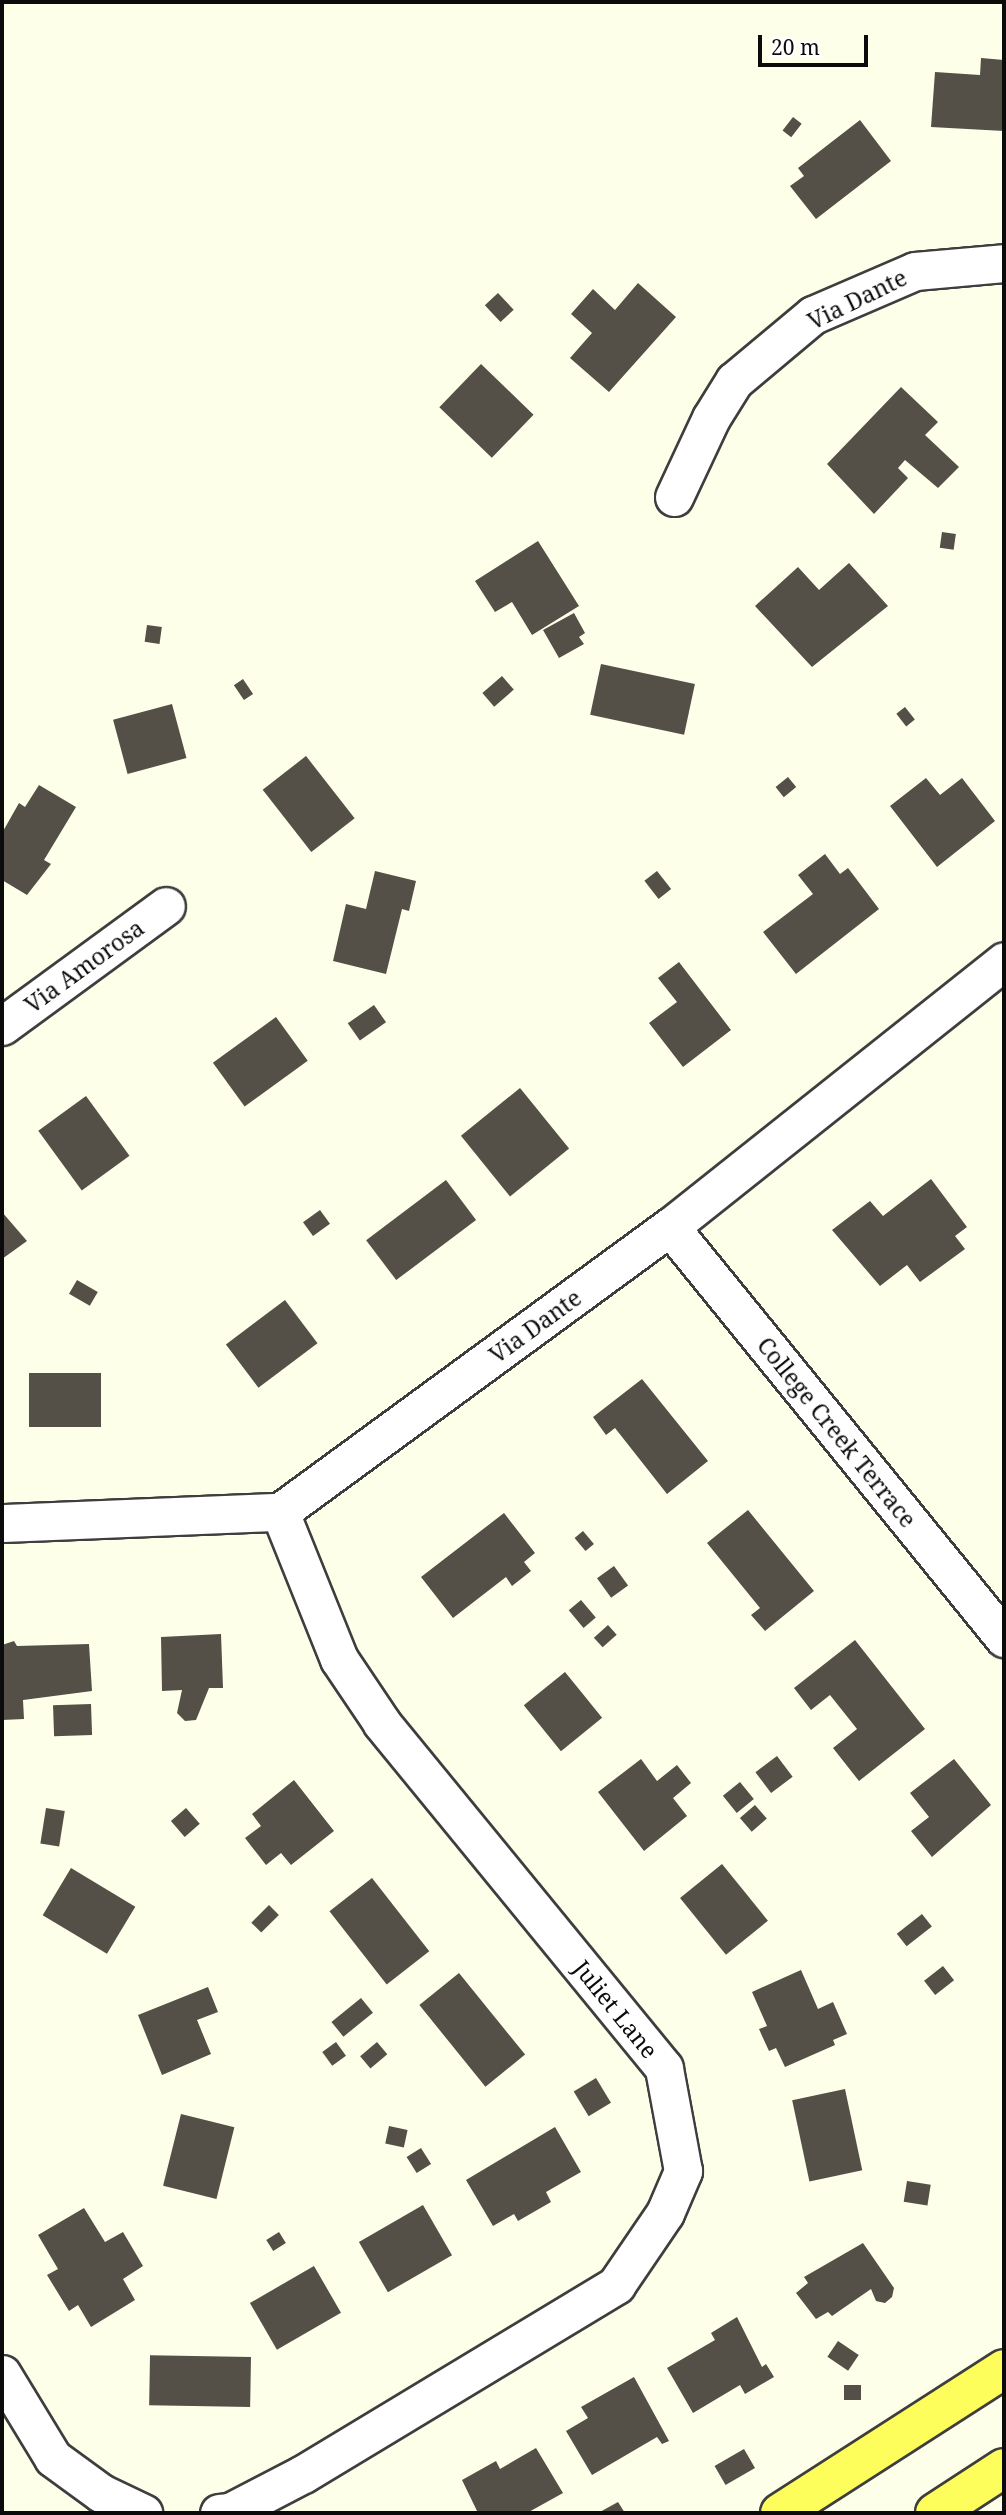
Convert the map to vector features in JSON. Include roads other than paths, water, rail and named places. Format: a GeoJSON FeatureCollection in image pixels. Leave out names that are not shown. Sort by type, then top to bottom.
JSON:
{"type":"FeatureCollection","features":[{"type":"Feature","properties":{"kind":"main road"},"geometry":{"type":"LineString","coordinates":[[780,2513],[1004,2369]]}},
{"type":"Feature","properties":{"kind":"main road"},"geometry":{"type":"LineString","coordinates":[[935,2513],[1004,2468]]}},
{"type":"Feature","properties":{"kind":"street","name":"Via Dante"},"geometry":{"type":"LineString","coordinates":[[674,497],[711,418],[734,381],[813,315],[915,271],[1004,263]]}},
{"type":"Feature","properties":{"kind":"street","name":"Via Amorosa"},"geometry":{"type":"LineString","coordinates":[[2,1026],[166,906]]}},
{"type":"Feature","properties":{"kind":"street","name":"Via Dante"},"geometry":{"type":"LineString","coordinates":[[280,1512],[670,1227],[1004,961]]}},
{"type":"Feature","properties":{"kind":"street","name":"College Creek Terrace"},"geometry":{"type":"LineString","coordinates":[[670,1227],[1004,1638]]}},
{"type":"Feature","properties":{"kind":"street"},"geometry":{"type":"LineString","coordinates":[[2,1523],[280,1512]]}},
{"type":"Feature","properties":{"kind":"street","name":"Juliet Lane"},"geometry":{"type":"LineString","coordinates":[[219,2513],[230,2512],[303,2474],[616,2285],[665,2213],[683,2171],[664,2068],[383,1723],[339,1659],[280,1512]]}},
{"type":"Feature","properties":{"kind":"street"},"geometry":{"type":"LineString","coordinates":[[2,2374],[53,2458],[101,2493],[143,2513]]}}]}
